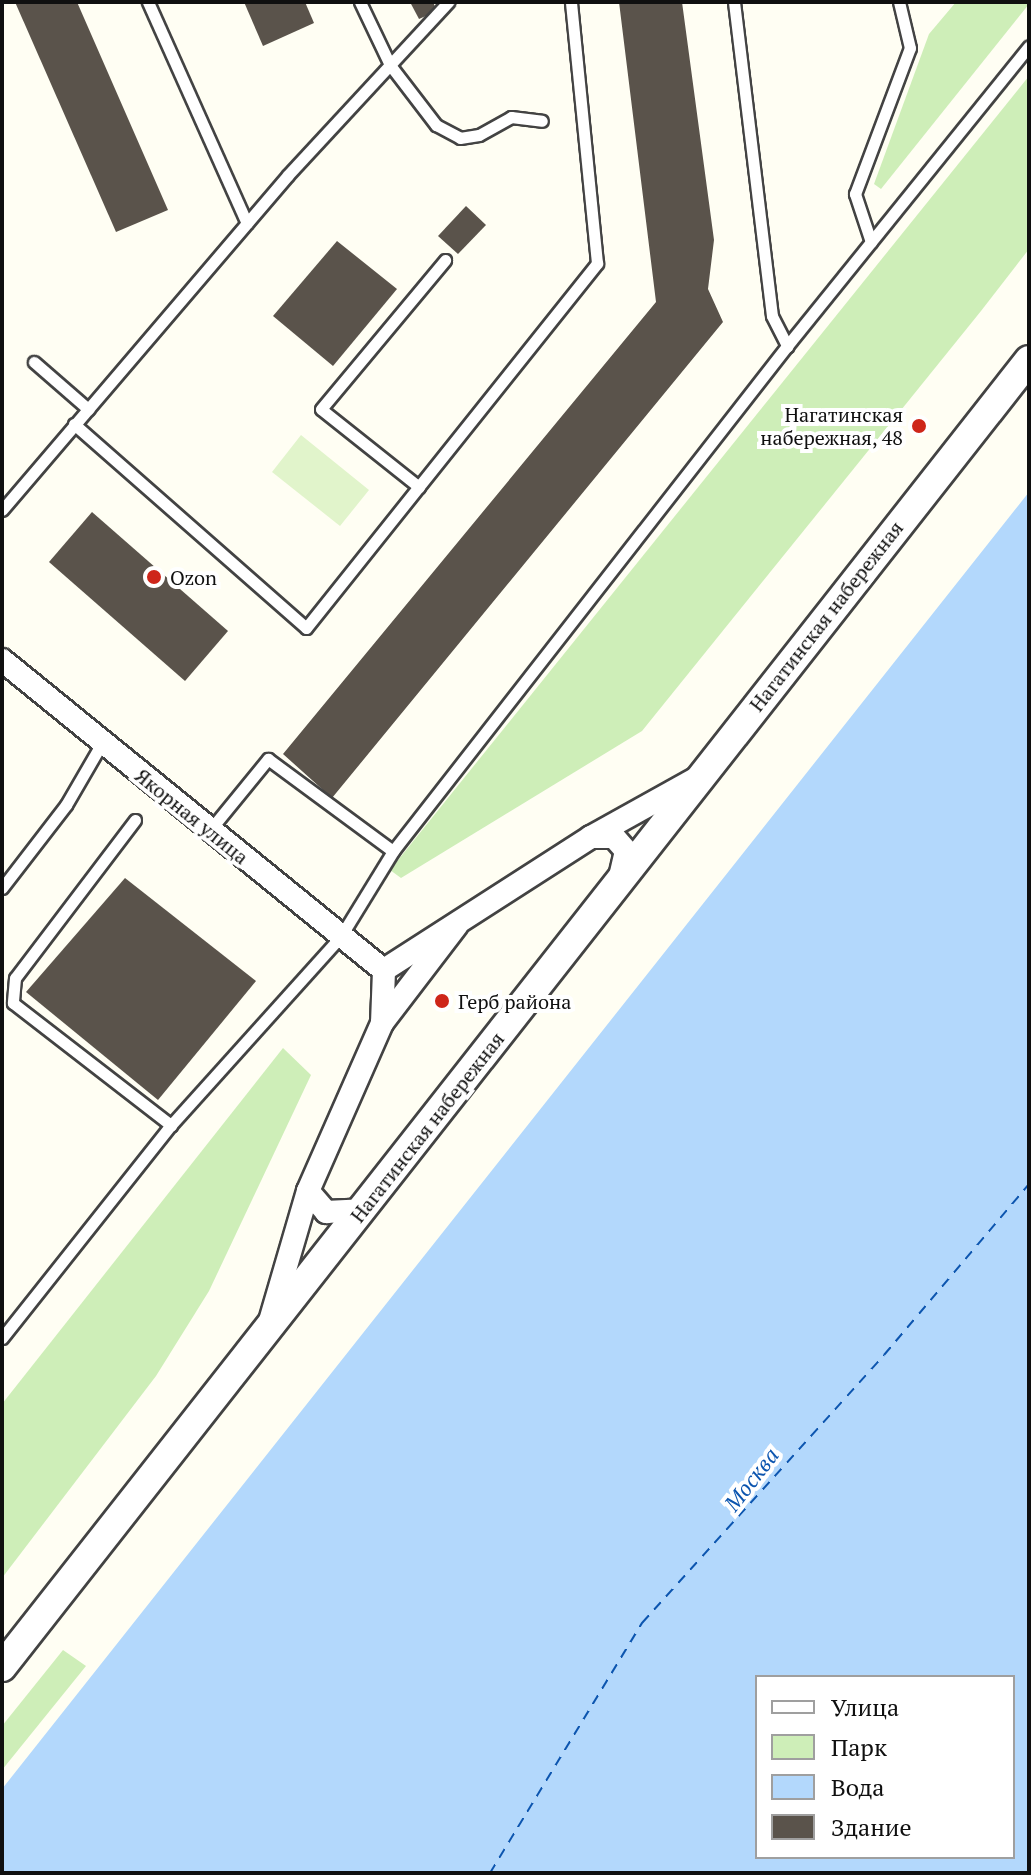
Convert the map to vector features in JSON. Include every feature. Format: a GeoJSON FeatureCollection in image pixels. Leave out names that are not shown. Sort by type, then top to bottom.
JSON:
{"type":"FeatureCollection","features":[{"type":"Feature","properties":{"kind":"street","name":"Нагатинская набережная"},"geometry":{"type":"LineString","coordinates":[[2,1667],[267,1333],[697,778],[1029,360]]}},
{"type":"Feature","properties":{"kind":"street","name":"Якорная улица"},"geometry":{"type":"LineString","coordinates":[[2,660],[384,970]]}},
{"type":"Feature","properties":{"kind":"street"},"geometry":{"type":"LineString","coordinates":[[382,1023],[384,970],[591,837],[697,778]]}},
{"type":"Feature","properties":{"kind":"street"},"geometry":{"type":"LineString","coordinates":[[591,837],[614,837],[626,851],[620,878]]}},
{"type":"Feature","properties":{"kind":"street"},"geometry":{"type":"LineString","coordinates":[[267,1333],[308,1191],[382,1023],[457,925]]}},
{"type":"Feature","properties":{"kind":"street"},"geometry":{"type":"LineString","coordinates":[[308,1191],[326,1212],[362,1210]]}},
{"type":"Feature","properties":{"kind":"lane"},"geometry":{"type":"LineString","coordinates":[[148,2],[247,223]]}},
{"type":"Feature","properties":{"kind":"lane"},"geometry":{"type":"LineString","coordinates":[[360,2],[390,65],[436,125],[460,138],[479,135],[511,117],[542,121]]}},
{"type":"Feature","properties":{"kind":"lane"},"geometry":{"type":"LineString","coordinates":[[2,510],[247,223],[448,2]]}},
{"type":"Feature","properties":{"kind":"lane"},"geometry":{"type":"LineString","coordinates":[[74,424],[306,628],[597,263],[571,2]]}},
{"type":"Feature","properties":{"kind":"lane"},"geometry":{"type":"LineString","coordinates":[[734,2],[772,316],[787,346]]}},
{"type":"Feature","properties":{"kind":"lane"},"geometry":{"type":"LineString","coordinates":[[871,242],[855,194],[910,48],[899,2]]}},
{"type":"Feature","properties":{"kind":"lane"},"geometry":{"type":"LineString","coordinates":[[2,1338],[171,1125],[341,936],[393,851],[787,346],[1029,46]]}},
{"type":"Feature","properties":{"kind":"lane"},"geometry":{"type":"LineString","coordinates":[[419,487],[321,409],[445,260]]}},
{"type":"Feature","properties":{"kind":"lane"},"geometry":{"type":"LineString","coordinates":[[34,362],[88,409]]}},
{"type":"Feature","properties":{"kind":"lane"},"geometry":{"type":"LineString","coordinates":[[2,888],[66,805],[102,743]]}},
{"type":"Feature","properties":{"kind":"lane"},"geometry":{"type":"LineString","coordinates":[[210,830],[268,759],[393,851]]}},
{"type":"Feature","properties":{"kind":"lane"},"geometry":{"type":"LineString","coordinates":[[135,820],[15,978],[13,1003],[171,1125]]}},
{"type":"Feature","properties":{"kind":"green space"},"geometry":{"type":"Polygon","coordinates":[[[956,2],[1029,4],[881,189],[874,184],[929,34],[956,2]]]}},
{"type":"Feature","properties":{"kind":"green space"},"geometry":{"type":"Polygon","coordinates":[[[1029,76],[1029,249],[981,311],[642,731],[401,878],[390,870],[1029,76]]]}},
{"type":"Feature","properties":{"kind":"green space"},"geometry":{"type":"Polygon","coordinates":[[[301,435],[369,490],[340,526],[272,472],[301,435]]]}},
{"type":"Feature","properties":{"kind":"green space"},"geometry":{"type":"Polygon","coordinates":[[[283,1048],[311,1075],[209,1291],[156,1376],[2,1578],[2,1404],[283,1048]]]}},
{"type":"Feature","properties":{"kind":"green space"},"geometry":{"type":"Polygon","coordinates":[[[63,1650],[86,1666],[2,1770],[2,1726],[63,1650]]]}},
{"type":"Feature","properties":{"kind":"water","name":"Москва"},"geometry":{"type":"Polygon","coordinates":[[[1029,492],[1029,1873],[2,1873],[2,1789],[1029,492]]]}},
{"type":"Feature","properties":{"kind":"building"},"geometry":{"type":"Polygon","coordinates":[[[15,2],[77,2],[168,210],[116,232],[15,2]]]}},
{"type":"Feature","properties":{"kind":"building"},"geometry":{"type":"Polygon","coordinates":[[[244,2],[305,2],[314,23],[263,46],[244,2]]]}},
{"type":"Feature","properties":{"kind":"building"},"geometry":{"type":"Polygon","coordinates":[[[410,2],[433,2],[437,11],[419,19],[410,2]]]}},
{"type":"Feature","properties":{"kind":"building"},"geometry":{"type":"Polygon","coordinates":[[[619,2],[682,2],[714,240],[708,289],[723,322],[332,798],[283,754],[656,302],[619,2]]]}},
{"type":"Feature","properties":{"kind":"building"},"geometry":{"type":"Polygon","coordinates":[[[466,206],[486,225],[458,254],[438,236],[466,206]]]}},
{"type":"Feature","properties":{"kind":"building"},"geometry":{"type":"Polygon","coordinates":[[[337,241],[397,289],[333,366],[273,316],[337,241]]]}},
{"type":"Feature","properties":{"kind":"building"},"geometry":{"type":"Polygon","coordinates":[[[92,512],[228,631],[185,681],[49,562],[92,512]]]}},
{"type":"Feature","properties":{"kind":"building"},"geometry":{"type":"Polygon","coordinates":[[[125,878],[256,981],[158,1100],[26,992],[125,878]]]}},
{"type":"Feature","properties":{"kind":"ferry route"},"geometry":{"type":"LineString","coordinates":[[490,1873],[642,1623],[884,1355],[1029,1184]]}},
{"type":"Feature","properties":{"kind":"place","name":"Нагатинская набережная, 48"},"geometry":{"type":"Point","coordinates":[919,426]}},
{"type":"Feature","properties":{"kind":"place","name":"Ozon"},"geometry":{"type":"Point","coordinates":[154,577]}},
{"type":"Feature","properties":{"kind":"place","name":"Герб района"},"geometry":{"type":"Point","coordinates":[442,1001]}}]}
